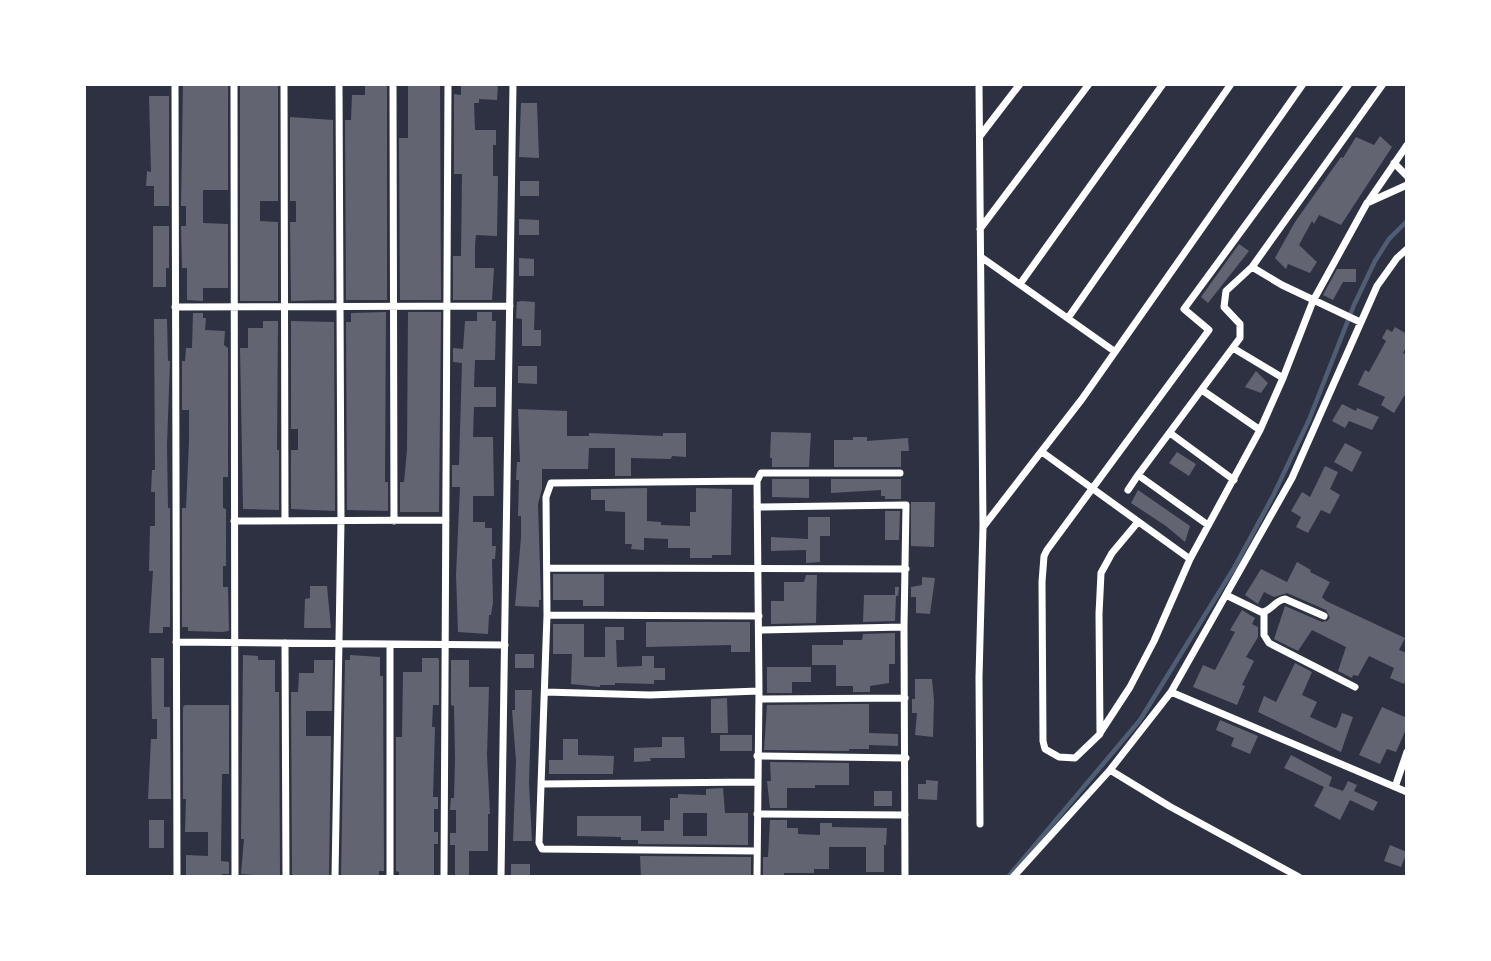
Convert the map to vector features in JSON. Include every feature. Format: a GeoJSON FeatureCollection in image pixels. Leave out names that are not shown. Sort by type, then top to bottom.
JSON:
{"type":"FeatureCollection","features":[{"type":"Feature","properties":{"kind":"street"},"geometry":{"type":"LineString","coordinates":[[175,84],[177,877]]}},
{"type":"Feature","properties":{"kind":"street"},"geometry":{"type":"LineString","coordinates":[[234,84],[235,877]]}},
{"type":"Feature","properties":{"kind":"street"},"geometry":{"type":"LineString","coordinates":[[284,84],[285,521]]}},
{"type":"Feature","properties":{"kind":"street"},"geometry":{"type":"LineString","coordinates":[[335,877],[341,521],[339,84]]}},
{"type":"Feature","properties":{"kind":"street"},"geometry":{"type":"LineString","coordinates":[[393,84],[394,520]]}},
{"type":"Feature","properties":{"kind":"street"},"geometry":{"type":"LineString","coordinates":[[444,877],[448,84]]}},
{"type":"Feature","properties":{"kind":"street"},"geometry":{"type":"LineString","coordinates":[[501,877],[513,84]]}},
{"type":"Feature","properties":{"kind":"street"},"geometry":{"type":"LineString","coordinates":[[979,84],[983,527],[979,677],[980,824]]}},
{"type":"Feature","properties":{"kind":"street"},"geometry":{"type":"LineString","coordinates":[[979,137],[1020,84]]}},
{"type":"Feature","properties":{"kind":"street"},"geometry":{"type":"LineString","coordinates":[[980,229],[1089,84]]}},
{"type":"Feature","properties":{"kind":"street"},"geometry":{"type":"LineString","coordinates":[[1020,284],[1163,84]]}},
{"type":"Feature","properties":{"kind":"street"},"geometry":{"type":"LineString","coordinates":[[1068,318],[1231,84]]}},
{"type":"Feature","properties":{"kind":"street"},"geometry":{"type":"LineString","coordinates":[[983,527],[1042,452],[1303,84]]}},
{"type":"Feature","properties":{"kind":"street"},"geometry":{"type":"LineString","coordinates":[[1349,84],[1184,309],[1209,330],[1044,556],[1044,741],[1045,749],[1050,753],[1070,758],[1084,751],[1100,734],[1130,687],[1154,641],[1190,559],[1260,430],[1313,300],[1367,203],[1407,145]]}},
{"type":"Feature","properties":{"kind":"street"},"geometry":{"type":"LineString","coordinates":[[1128,490],[1240,338],[1241,327],[1224,307],[1224,298],[1229,288],[1252,267],[1383,84]]}},
{"type":"Feature","properties":{"kind":"street"},"geometry":{"type":"LineString","coordinates":[[1394,163],[1407,176]]}},
{"type":"Feature","properties":{"kind":"street"},"geometry":{"type":"LineString","coordinates":[[1367,203],[1407,185]]}},
{"type":"Feature","properties":{"kind":"street"},"geometry":{"type":"LineString","coordinates":[[1013,877],[1110,770],[1171,692],[1293,478],[1358,321],[1377,286],[1407,249]]}},
{"type":"Feature","properties":{"kind":"street"},"geometry":{"type":"LineString","coordinates":[[981,257],[1114,351]]}},
{"type":"Feature","properties":{"kind":"street"},"geometry":{"type":"LineString","coordinates":[[1252,267],[1358,321]]}},
{"type":"Feature","properties":{"kind":"street"},"geometry":{"type":"LineString","coordinates":[[175,307],[510,306]]}},
{"type":"Feature","properties":{"kind":"street"},"geometry":{"type":"LineString","coordinates":[[1233,348],[1283,378]]}},
{"type":"Feature","properties":{"kind":"street"},"geometry":{"type":"LineString","coordinates":[[1202,390],[1260,430]]}},
{"type":"Feature","properties":{"kind":"street"},"geometry":{"type":"LineString","coordinates":[[1170,433],[1234,480]]}},
{"type":"Feature","properties":{"kind":"street"},"geometry":{"type":"LineString","coordinates":[[1042,452],[1190,559]]}},
{"type":"Feature","properties":{"kind":"street"},"geometry":{"type":"LineString","coordinates":[[757,877],[757,481],[761,473],[900,473]]}},
{"type":"Feature","properties":{"kind":"street"},"geometry":{"type":"LineString","coordinates":[[1138,475],[1208,525]]}},
{"type":"Feature","properties":{"kind":"street"},"geometry":{"type":"LineString","coordinates":[[756,851],[542,849],[540,843],[547,615],[547,491],[554,482],[757,481]]}},
{"type":"Feature","properties":{"kind":"street"},"geometry":{"type":"LineString","coordinates":[[757,507],[906,505],[905,877]]}},
{"type":"Feature","properties":{"kind":"street"},"geometry":{"type":"LineString","coordinates":[[234,522],[446,520]]}},
{"type":"Feature","properties":{"kind":"street"},"geometry":{"type":"LineString","coordinates":[[1100,734],[1101,573],[1112,553],[1138,522]]}},
{"type":"Feature","properties":{"kind":"street"},"geometry":{"type":"LineString","coordinates":[[547,568],[906,569]]}},
{"type":"Feature","properties":{"kind":"street"},"geometry":{"type":"LineString","coordinates":[[1226,595],[1264,612]]}},
{"type":"Feature","properties":{"kind":"street"},"geometry":{"type":"LineString","coordinates":[[1264,612],[1285,598],[1324,616]]}},
{"type":"Feature","properties":{"kind":"street"},"geometry":{"type":"LineString","coordinates":[[1264,612],[1264,635],[1269,643],[1355,687]]}},
{"type":"Feature","properties":{"kind":"street"},"geometry":{"type":"LineString","coordinates":[[547,615],[759,616]]}},
{"type":"Feature","properties":{"kind":"street"},"geometry":{"type":"LineString","coordinates":[[759,630],[904,627]]}},
{"type":"Feature","properties":{"kind":"street"},"geometry":{"type":"LineString","coordinates":[[176,642],[505,645]]}},
{"type":"Feature","properties":{"kind":"street"},"geometry":{"type":"LineString","coordinates":[[285,643],[286,877]]}},
{"type":"Feature","properties":{"kind":"street"},"geometry":{"type":"LineString","coordinates":[[390,644],[390,877]]}},
{"type":"Feature","properties":{"kind":"street"},"geometry":{"type":"LineString","coordinates":[[545,692],[905,698]]}},
{"type":"Feature","properties":{"kind":"street"},"geometry":{"type":"LineString","coordinates":[[1171,692],[1407,792]]}},
{"type":"Feature","properties":{"kind":"street"},"geometry":{"type":"LineString","coordinates":[[1395,787],[1407,752]]}},
{"type":"Feature","properties":{"kind":"street"},"geometry":{"type":"LineString","coordinates":[[757,757],[906,758]]}},
{"type":"Feature","properties":{"kind":"street"},"geometry":{"type":"LineString","coordinates":[[1110,770],[1169,806],[1299,877]]}},
{"type":"Feature","properties":{"kind":"street"},"geometry":{"type":"LineString","coordinates":[[542,784],[757,782]]}},
{"type":"Feature","properties":{"kind":"street"},"geometry":{"type":"LineString","coordinates":[[757,814],[905,815]]}},
{"type":"Feature","properties":{"kind":"building"},"geometry":{"type":"Polygon","coordinates":[[[183,84],[228,84],[228,190],[203,190],[203,223],[228,224],[228,288],[203,288],[203,301],[187,300],[187,268],[182,268],[181,226],[186,226],[186,206],[181,206],[183,84]]]}},
{"type":"Feature","properties":{"kind":"building"},"geometry":{"type":"Polygon","coordinates":[[[240,84],[278,86],[278,201],[260,201],[260,221],[278,222],[278,301],[240,301],[240,84]]]}},
{"type":"Feature","properties":{"kind":"building"},"geometry":{"type":"Polygon","coordinates":[[[408,84],[440,84],[441,300],[400,300],[399,138],[408,138],[408,84]]]}},
{"type":"Feature","properties":{"kind":"building"},"geometry":{"type":"Polygon","coordinates":[[[461,84],[498,84],[497,100],[479,99],[479,103],[474,103],[475,130],[496,130],[493,176],[498,176],[497,236],[476,235],[475,245],[475,268],[494,268],[492,300],[453,300],[453,256],[461,256],[462,174],[454,174],[454,94],[461,95],[461,84]]]}},
{"type":"Feature","properties":{"kind":"building"},"geometry":{"type":"Polygon","coordinates":[[[365,85],[387,86],[387,300],[346,300],[345,120],[351,120],[352,95],[365,95],[365,85]]]}},
{"type":"Feature","properties":{"kind":"building"},"geometry":{"type":"Polygon","coordinates":[[[149,96],[169,96],[169,206],[154,206],[154,186],[146,186],[147,171],[151,172],[149,96]]]}},
{"type":"Feature","properties":{"kind":"building"},"geometry":{"type":"Polygon","coordinates":[[[521,103],[537,103],[539,158],[519,157],[521,103]]]}},
{"type":"Feature","properties":{"kind":"building"},"geometry":{"type":"Polygon","coordinates":[[[290,117],[333,120],[334,300],[291,301],[290,222],[296,222],[296,201],[290,201],[290,117]]]}},
{"type":"Feature","properties":{"kind":"building"},"geometry":{"type":"Polygon","coordinates":[[[1380,136],[1392,147],[1341,225],[1319,215],[1314,224],[1312,221],[1299,245],[1317,262],[1310,273],[1288,264],[1286,269],[1275,258],[1295,222],[1356,137],[1374,145],[1380,136]]]}},
{"type":"Feature","properties":{"kind":"building"},"geometry":{"type":"Polygon","coordinates":[[[520,181],[539,181],[539,196],[520,196],[520,181]]]}},
{"type":"Feature","properties":{"kind":"building"},"geometry":{"type":"Polygon","coordinates":[[[519,219],[539,220],[539,235],[519,235],[519,219]]]}},
{"type":"Feature","properties":{"kind":"building"},"geometry":{"type":"Polygon","coordinates":[[[153,226],[169,226],[166,287],[153,287],[153,226]]]}},
{"type":"Feature","properties":{"kind":"building"},"geometry":{"type":"Polygon","coordinates":[[[1239,244],[1249,251],[1208,303],[1201,297],[1239,244]]]}},
{"type":"Feature","properties":{"kind":"building"},"geometry":{"type":"Polygon","coordinates":[[[519,258],[534,259],[534,276],[519,276],[519,258]]]}},
{"type":"Feature","properties":{"kind":"building"},"geometry":{"type":"Polygon","coordinates":[[[1337,269],[1356,269],[1356,282],[1343,282],[1333,300],[1323,295],[1337,269]]]}},
{"type":"Feature","properties":{"kind":"building"},"geometry":{"type":"Polygon","coordinates":[[[517,302],[535,302],[534,330],[541,330],[541,346],[522,346],[522,319],[516,318],[517,302]]]}},
{"type":"Feature","properties":{"kind":"building"},"geometry":{"type":"Polygon","coordinates":[[[386,312],[385,482],[388,482],[388,511],[347,510],[346,322],[351,322],[351,313],[386,312]]]}},
{"type":"Feature","properties":{"kind":"building"},"geometry":{"type":"Polygon","coordinates":[[[408,312],[441,312],[439,512],[400,512],[400,482],[404,482],[407,450],[408,312]]]}},
{"type":"Feature","properties":{"kind":"building"},"geometry":{"type":"Polygon","coordinates":[[[477,312],[492,312],[492,321],[496,321],[495,360],[475,360],[474,387],[496,387],[496,407],[474,407],[473,437],[493,437],[494,496],[473,496],[473,522],[485,522],[485,528],[492,528],[492,546],[496,546],[495,559],[492,559],[493,603],[488,634],[458,632],[456,575],[460,487],[452,487],[452,465],[459,465],[462,363],[453,362],[453,348],[463,349],[465,321],[477,321],[477,312]]]}},
{"type":"Feature","properties":{"kind":"building"},"geometry":{"type":"Polygon","coordinates":[[[193,313],[203,313],[203,318],[206,318],[205,330],[225,331],[224,345],[228,348],[228,477],[223,477],[226,566],[223,566],[223,587],[228,587],[229,631],[222,632],[188,631],[188,627],[182,627],[182,508],[186,508],[189,410],[182,410],[182,361],[185,361],[186,348],[192,348],[193,313]]]}},
{"type":"Feature","properties":{"kind":"building"},"geometry":{"type":"Polygon","coordinates":[[[154,319],[167,319],[170,361],[167,445],[170,627],[163,627],[163,633],[149,633],[153,571],[149,571],[150,526],[155,526],[155,492],[151,492],[152,470],[155,470],[154,319]]]}},
{"type":"Feature","properties":{"kind":"building"},"geometry":{"type":"Polygon","coordinates":[[[263,321],[278,321],[279,510],[243,509],[240,348],[248,348],[248,328],[263,328],[263,321]]]}},
{"type":"Feature","properties":{"kind":"building"},"geometry":{"type":"Polygon","coordinates":[[[291,321],[334,322],[335,511],[291,509],[291,450],[298,450],[298,429],[291,429],[291,321]]]}},
{"type":"Feature","properties":{"kind":"building"},"geometry":{"type":"Polygon","coordinates":[[[1395,327],[1407,334],[1407,346],[1403,353],[1407,355],[1407,391],[1394,413],[1381,405],[1385,397],[1358,385],[1365,370],[1369,372],[1386,341],[1382,338],[1387,329],[1392,332],[1395,327]]]}},
{"type":"Feature","properties":{"kind":"building"},"geometry":{"type":"Polygon","coordinates":[[[518,366],[537,366],[537,384],[518,383],[518,366]]]}},
{"type":"Feature","properties":{"kind":"building"},"geometry":{"type":"Polygon","coordinates":[[[1256,371],[1268,383],[1261,393],[1245,387],[1256,371]]]}},
{"type":"Feature","properties":{"kind":"building"},"geometry":{"type":"Polygon","coordinates":[[[1342,404],[1379,417],[1372,430],[1349,421],[1345,428],[1332,421],[1342,404]]]}},
{"type":"Feature","properties":{"kind":"building"},"geometry":{"type":"Polygon","coordinates":[[[518,409],[567,411],[567,436],[589,436],[589,433],[663,436],[663,433],[686,433],[686,457],[631,458],[631,476],[615,476],[615,448],[589,448],[588,469],[542,469],[542,489],[538,504],[539,607],[515,606],[521,537],[521,516],[518,516],[519,480],[516,480],[517,462],[520,462],[518,409]]]}},
{"type":"Feature","properties":{"kind":"building"},"geometry":{"type":"Polygon","coordinates":[[[771,432],[811,433],[809,467],[772,467],[771,432]]]}},
{"type":"Feature","properties":{"kind":"building"},"geometry":{"type":"Polygon","coordinates":[[[853,437],[867,437],[867,441],[908,438],[909,451],[901,451],[901,467],[834,467],[834,440],[853,440],[853,437]]]}},
{"type":"Feature","properties":{"kind":"building"},"geometry":{"type":"Polygon","coordinates":[[[1345,443],[1362,452],[1352,472],[1334,462],[1345,443]]]}},
{"type":"Feature","properties":{"kind":"building"},"geometry":{"type":"Polygon","coordinates":[[[1177,452],[1196,464],[1189,476],[1169,463],[1177,452]]]}},
{"type":"Feature","properties":{"kind":"building"},"geometry":{"type":"Polygon","coordinates":[[[1325,466],[1338,472],[1330,489],[1340,495],[1330,514],[1321,510],[1308,533],[1296,527],[1301,517],[1291,511],[1302,492],[1310,497],[1325,466]]]}},
{"type":"Feature","properties":{"kind":"building"},"geometry":{"type":"Polygon","coordinates":[[[772,479],[809,479],[809,498],[772,497],[772,479]]]}},
{"type":"Feature","properties":{"kind":"building"},"geometry":{"type":"Polygon","coordinates":[[[831,479],[901,479],[901,499],[885,499],[885,496],[881,496],[881,490],[831,493],[831,479]]]}},
{"type":"Feature","properties":{"kind":"building"},"geometry":{"type":"Polygon","coordinates":[[[647,488],[647,521],[661,522],[661,525],[690,526],[690,512],[696,512],[696,488],[732,489],[731,555],[690,558],[690,548],[668,548],[668,539],[644,538],[644,550],[631,549],[632,544],[625,544],[625,512],[605,511],[605,500],[591,500],[591,489],[647,488]]]}},
{"type":"Feature","properties":{"kind":"building"},"geometry":{"type":"Polygon","coordinates":[[[1138,490],[1190,526],[1185,542],[1131,503],[1138,490]]]}},
{"type":"Feature","properties":{"kind":"building"},"geometry":{"type":"Polygon","coordinates":[[[911,502],[935,502],[934,547],[911,546],[911,502]]]}},
{"type":"Feature","properties":{"kind":"building"},"geometry":{"type":"Polygon","coordinates":[[[885,511],[900,511],[899,540],[885,540],[885,511]]]}},
{"type":"Feature","properties":{"kind":"building"},"geometry":{"type":"Polygon","coordinates":[[[808,517],[830,517],[830,536],[820,536],[820,562],[806,563],[806,550],[771,551],[771,537],[808,539],[808,517]]]}},
{"type":"Feature","properties":{"kind":"building"},"geometry":{"type":"Polygon","coordinates":[[[1297,562],[1330,582],[1322,597],[1326,601],[1405,638],[1399,650],[1407,653],[1407,678],[1404,684],[1390,678],[1394,668],[1369,656],[1358,676],[1353,675],[1352,678],[1338,671],[1346,647],[1312,630],[1298,651],[1274,639],[1285,606],[1322,622],[1330,618],[1326,610],[1287,593],[1274,597],[1264,592],[1258,604],[1245,595],[1261,569],[1287,582],[1297,562]]]}},
{"type":"Feature","properties":{"kind":"building"},"geometry":{"type":"Polygon","coordinates":[[[553,574],[604,574],[604,606],[583,606],[583,600],[553,600],[553,574]]]}},
{"type":"Feature","properties":{"kind":"building"},"geometry":{"type":"Polygon","coordinates":[[[806,575],[817,575],[816,623],[771,624],[771,601],[784,601],[784,582],[804,582],[806,575]]]}},
{"type":"Feature","properties":{"kind":"building"},"geometry":{"type":"Polygon","coordinates":[[[922,577],[935,578],[930,614],[916,613],[916,597],[911,597],[911,587],[922,585],[922,577]]]}},
{"type":"Feature","properties":{"kind":"building"},"geometry":{"type":"Polygon","coordinates":[[[310,586],[327,586],[331,628],[304,628],[305,599],[310,598],[310,586]]]}},
{"type":"Feature","properties":{"kind":"building"},"geometry":{"type":"Polygon","coordinates":[[[895,587],[899,587],[895,621],[863,622],[864,595],[895,595],[895,587]]]}},
{"type":"Feature","properties":{"kind":"building"},"geometry":{"type":"Polygon","coordinates":[[[1242,610],[1255,618],[1252,624],[1258,627],[1258,637],[1246,657],[1254,661],[1242,685],[1245,686],[1237,705],[1193,687],[1203,665],[1215,670],[1235,632],[1230,630],[1242,610]]]}},
{"type":"Feature","properties":{"kind":"building"},"geometry":{"type":"Polygon","coordinates":[[[646,622],[750,622],[750,652],[731,652],[731,645],[646,647],[646,622]]]}},
{"type":"Feature","properties":{"kind":"building"},"geometry":{"type":"Polygon","coordinates":[[[553,624],[584,624],[584,657],[605,657],[605,627],[624,627],[624,640],[616,640],[617,667],[642,666],[642,656],[654,656],[654,668],[665,668],[665,680],[654,680],[654,684],[615,683],[600,687],[571,684],[572,654],[553,654],[553,624]]]}},
{"type":"Feature","properties":{"kind":"building"},"geometry":{"type":"Polygon","coordinates":[[[895,633],[895,664],[889,664],[889,683],[870,686],[870,692],[853,692],[853,686],[836,686],[836,665],[812,665],[812,645],[843,645],[843,640],[862,640],[863,634],[895,633]]]}},
{"type":"Feature","properties":{"kind":"building"},"geometry":{"type":"Polygon","coordinates":[[[515,654],[534,654],[534,668],[515,668],[515,654]]]}},
{"type":"Feature","properties":{"kind":"building"},"geometry":{"type":"Polygon","coordinates":[[[243,655],[258,656],[258,660],[275,660],[275,692],[279,692],[278,877],[241,874],[244,839],[241,839],[243,655]]]}},
{"type":"Feature","properties":{"kind":"building"},"geometry":{"type":"Polygon","coordinates":[[[350,655],[380,657],[380,676],[383,676],[384,871],[379,871],[379,877],[341,877],[345,660],[350,660],[350,655]]]}},
{"type":"Feature","properties":{"kind":"building"},"geometry":{"type":"Polygon","coordinates":[[[151,658],[164,658],[164,707],[170,707],[171,799],[148,799],[151,739],[157,739],[157,719],[152,719],[151,658]]]}},
{"type":"Feature","properties":{"kind":"building"},"geometry":{"type":"Polygon","coordinates":[[[422,658],[439,660],[439,705],[433,705],[432,727],[435,727],[433,797],[438,797],[438,809],[434,809],[434,832],[438,832],[438,844],[434,844],[434,877],[399,877],[399,872],[396,871],[396,737],[402,737],[403,672],[422,672],[422,658]]]}},
{"type":"Feature","properties":{"kind":"building"},"geometry":{"type":"Polygon","coordinates":[[[314,660],[333,660],[332,711],[306,711],[306,736],[331,736],[329,877],[292,876],[291,692],[298,692],[299,673],[314,673],[314,660]]]}},
{"type":"Feature","properties":{"kind":"building"},"geometry":{"type":"Polygon","coordinates":[[[451,660],[469,660],[469,687],[489,687],[488,851],[469,851],[469,877],[455,877],[455,845],[450,845],[450,833],[456,833],[456,810],[450,810],[451,798],[454,798],[455,758],[451,660]]]}},
{"type":"Feature","properties":{"kind":"building"},"geometry":{"type":"Polygon","coordinates":[[[1295,663],[1312,672],[1302,695],[1317,702],[1310,717],[1335,728],[1342,713],[1353,717],[1341,752],[1258,712],[1264,696],[1276,702],[1295,663]]]}},
{"type":"Feature","properties":{"kind":"building"},"geometry":{"type":"Polygon","coordinates":[[[767,667],[811,667],[811,682],[792,682],[792,693],[767,693],[767,667]]]}},
{"type":"Feature","properties":{"kind":"building"},"geometry":{"type":"Polygon","coordinates":[[[915,679],[932,679],[933,737],[915,735],[917,713],[912,713],[912,699],[915,699],[915,679]]]}},
{"type":"Feature","properties":{"kind":"building"},"geometry":{"type":"Polygon","coordinates":[[[515,690],[532,690],[529,783],[532,841],[513,841],[516,761],[512,710],[515,710],[515,690]]]}},
{"type":"Feature","properties":{"kind":"building"},"geometry":{"type":"Polygon","coordinates":[[[727,698],[728,733],[711,733],[711,699],[727,698]]]}},
{"type":"Feature","properties":{"kind":"building"},"geometry":{"type":"Polygon","coordinates":[[[869,704],[869,733],[898,734],[898,746],[869,745],[869,749],[849,751],[764,750],[767,705],[869,704]]]}},
{"type":"Feature","properties":{"kind":"building"},"geometry":{"type":"Polygon","coordinates":[[[185,705],[229,705],[229,774],[222,774],[221,861],[229,862],[229,874],[222,874],[222,877],[186,877],[186,855],[208,856],[208,832],[185,832],[185,705]]]}},
{"type":"Feature","properties":{"kind":"building"},"geometry":{"type":"Polygon","coordinates":[[[1382,707],[1407,718],[1407,727],[1396,752],[1387,749],[1380,764],[1359,755],[1382,707]]]}},
{"type":"Feature","properties":{"kind":"building"},"geometry":{"type":"Polygon","coordinates":[[[1220,720],[1258,736],[1250,754],[1231,746],[1234,738],[1216,730],[1220,720]]]}},
{"type":"Feature","properties":{"kind":"building"},"geometry":{"type":"Polygon","coordinates":[[[720,735],[752,735],[752,751],[720,751],[720,735]]]}},
{"type":"Feature","properties":{"kind":"building"},"geometry":{"type":"Polygon","coordinates":[[[662,737],[684,737],[685,758],[650,758],[651,761],[634,762],[634,748],[662,747],[662,737]]]}},
{"type":"Feature","properties":{"kind":"building"},"geometry":{"type":"Polygon","coordinates":[[[563,739],[578,739],[578,755],[614,756],[613,774],[549,774],[549,760],[563,760],[563,739]]]}},
{"type":"Feature","properties":{"kind":"building"},"geometry":{"type":"Polygon","coordinates":[[[1291,755],[1332,777],[1329,786],[1343,791],[1348,781],[1357,785],[1354,791],[1378,802],[1373,811],[1350,800],[1340,820],[1314,806],[1324,787],[1284,768],[1291,755]]]}},
{"type":"Feature","properties":{"kind":"building"},"geometry":{"type":"Polygon","coordinates":[[[770,762],[849,763],[849,785],[787,788],[787,808],[770,808],[767,781],[771,781],[770,762]]]}},
{"type":"Feature","properties":{"kind":"building"},"geometry":{"type":"Polygon","coordinates":[[[926,780],[938,781],[937,800],[918,799],[918,784],[926,784],[926,780]]]}},
{"type":"Feature","properties":{"kind":"building"},"geometry":{"type":"Polygon","coordinates":[[[723,788],[725,813],[748,813],[748,845],[638,844],[638,840],[621,840],[621,837],[577,836],[577,816],[641,816],[641,831],[664,831],[664,820],[670,820],[670,798],[678,798],[678,794],[706,795],[706,789],[723,788]],[[683,813],[683,836],[707,836],[707,813],[683,813]]]}},
{"type":"Feature","properties":{"kind":"building"},"geometry":{"type":"Polygon","coordinates":[[[874,791],[892,791],[892,806],[874,806],[874,791]]]}},
{"type":"Feature","properties":{"kind":"building"},"geometry":{"type":"Polygon","coordinates":[[[149,820],[164,820],[164,848],[149,848],[149,820]]]}},
{"type":"Feature","properties":{"kind":"building"},"geometry":{"type":"Polygon","coordinates":[[[770,820],[787,820],[787,828],[798,828],[798,834],[820,835],[820,823],[832,823],[832,827],[887,828],[884,872],[866,872],[866,847],[829,847],[829,869],[814,869],[814,873],[784,873],[784,877],[763,877],[763,857],[768,857],[770,820]]]}},
{"type":"Feature","properties":{"kind":"building"},"geometry":{"type":"Polygon","coordinates":[[[1390,845],[1407,852],[1401,867],[1384,861],[1390,845]]]}},
{"type":"Feature","properties":{"kind":"building"},"geometry":{"type":"Polygon","coordinates":[[[640,856],[751,857],[751,877],[641,877],[640,856]]]}},
{"type":"Feature","properties":{"kind":"building"},"geometry":{"type":"Polygon","coordinates":[[[511,864],[530,864],[530,877],[511,877],[511,864]]]}},
{"type":"Feature","properties":{"kind":"waterway"},"geometry":{"type":"LineString","coordinates":[[1008,877],[1140,720],[1234,568],[1273,496],[1309,420],[1354,305],[1375,261],[1389,239],[1407,221]]}}]}
